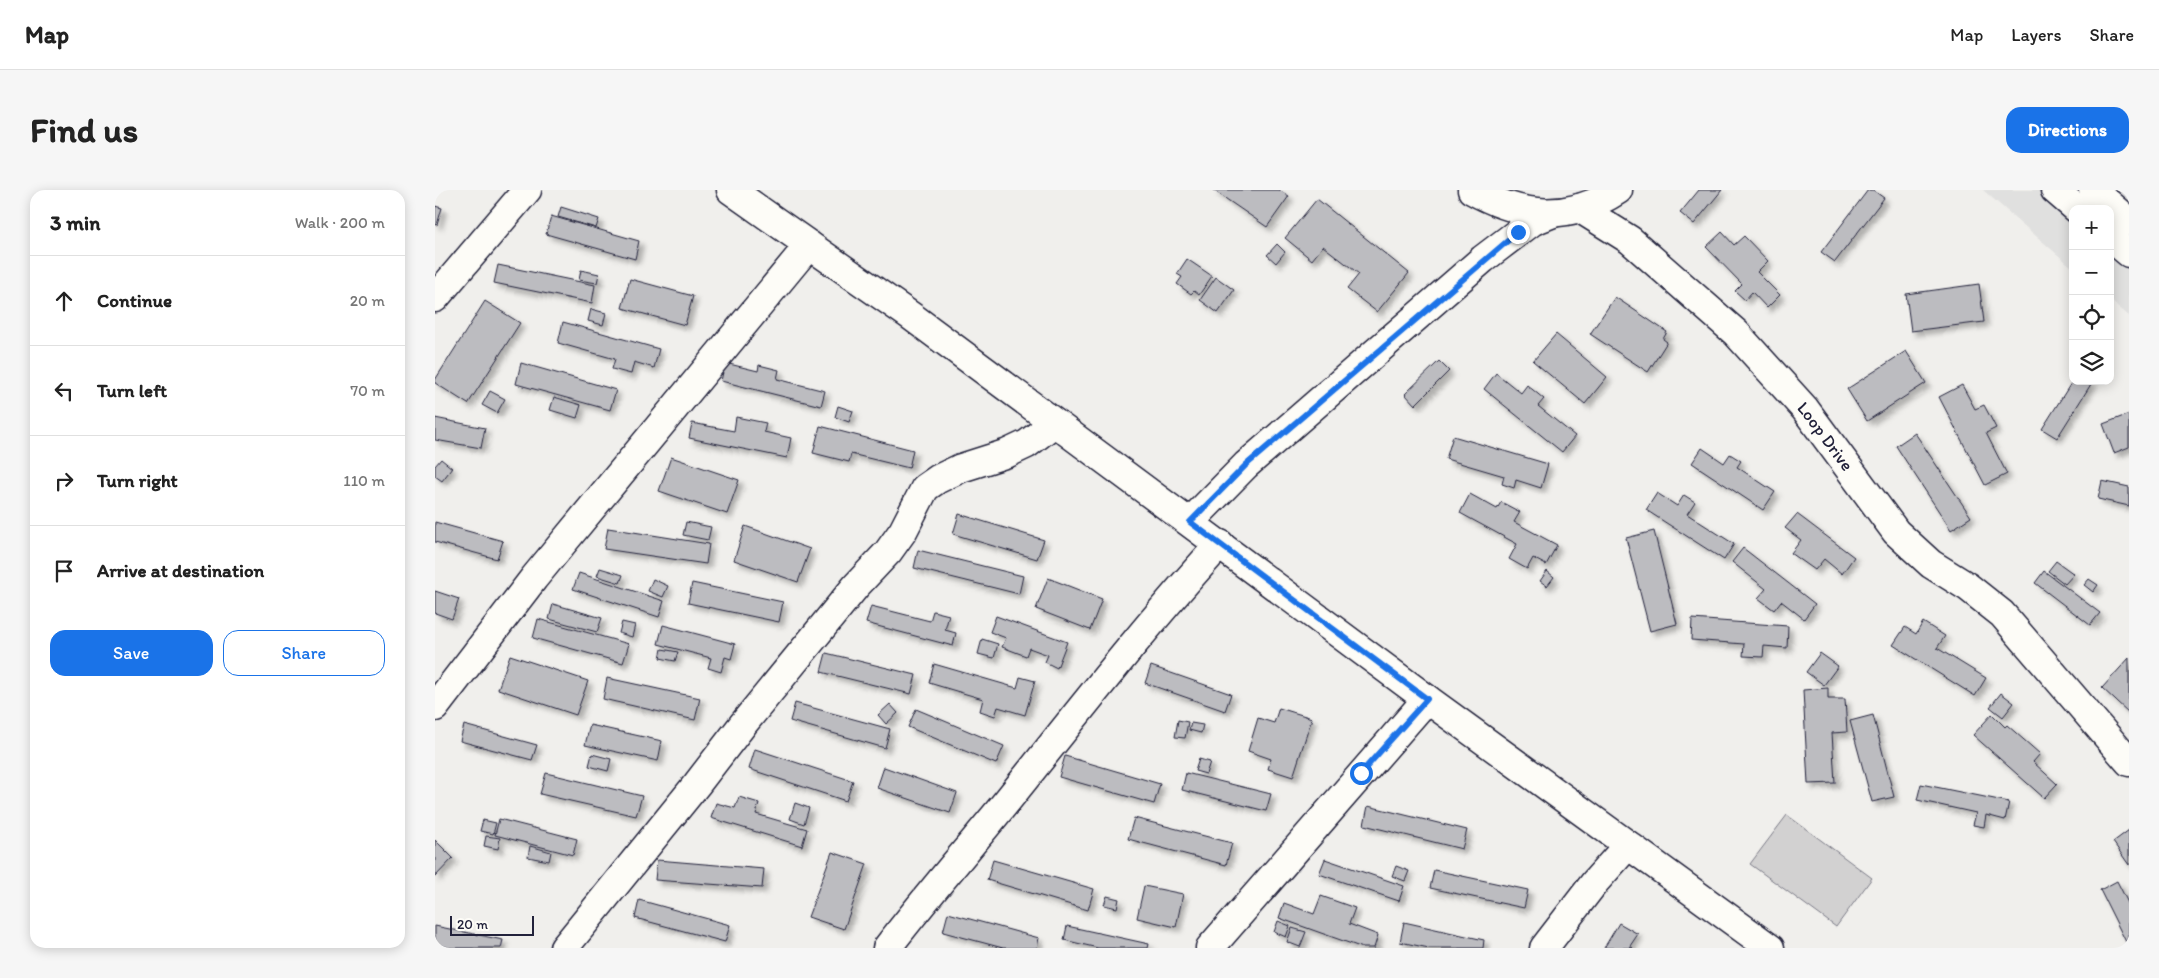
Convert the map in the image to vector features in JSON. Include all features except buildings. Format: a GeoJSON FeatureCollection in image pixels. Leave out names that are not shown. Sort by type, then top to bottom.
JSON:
{"type":"FeatureCollection","features":[{"type":"Feature","properties":{"kind":"street"},"geometry":{"type":"LineString","coordinates":[[435,298],[527,190]]}},
{"type":"Feature","properties":{"kind":"street"},"geometry":{"type":"LineString","coordinates":[[731,190],[911,316],[1427,699],[1770,948]]}},
{"type":"Feature","properties":{"kind":"street"},"geometry":{"type":"LineString","coordinates":[[1472,190],[1507,207],[1553,213]]}},
{"type":"Feature","properties":{"kind":"street"},"geometry":{"type":"LineString","coordinates":[[1190,522],[1246,465],[1525,226],[1553,213],[1600,202],[1618,190]]}},
{"type":"Feature","properties":{"kind":"street"},"geometry":{"type":"LineString","coordinates":[[2055,190],[2072,205]]}},
{"type":"Feature","properties":{"kind":"street"},"geometry":{"type":"LineString","coordinates":[[2093,190],[2129,222]]}},
{"type":"Feature","properties":{"kind":"street","name":"Loop Drive"},"geometry":{"type":"LineString","coordinates":[[1579,208],[1631,240],[1736,333],[1809,414],[1896,532],[1931,564],[1968,587],[2002,614],[2129,762]]}},
{"type":"Feature","properties":{"kind":"street"},"geometry":{"type":"LineString","coordinates":[[2114,241],[2129,254]]}},
{"type":"Feature","properties":{"kind":"street"},"geometry":{"type":"LineString","coordinates":[[435,707],[534,578],[809,245]]}},
{"type":"Feature","properties":{"kind":"street"},"geometry":{"type":"LineString","coordinates":[[564,948],[855,586],[888,552],[903,531],[925,488],[938,478],[961,468],[1027,444],[1053,423]]}},
{"type":"Feature","properties":{"kind":"street"},"geometry":{"type":"LineString","coordinates":[[887,948],[947,870],[1007,801],[1183,584],[1220,544]]}},
{"type":"Feature","properties":{"kind":"street"},"geometry":{"type":"LineString","coordinates":[[1210,948],[1427,699]]}},
{"type":"Feature","properties":{"kind":"street"},"geometry":{"type":"LineString","coordinates":[[1544,948],[1595,882],[1628,846]]}},
{"type":"Feature","properties":{"kind":"shaded area"},"geometry":{"type":"Polygon","coordinates":[[[1983,190],[2129,190],[2129,316],[2114,303],[2114,205],[2069,205],[2069,265],[1983,190]]]}},
{"type":"Feature","properties":{"kind":"shaded area"},"geometry":{"type":"Polygon","coordinates":[[[1787,815],[1872,878],[1836,927],[1750,864],[1787,815]]]}},
{"type":"Feature","properties":{"kind":"route"},"geometry":{"type":"LineString","coordinates":[[1361,773],[1427,699],[1190,522],[1246,465],[1483,260],[1518,232]]}}]}
